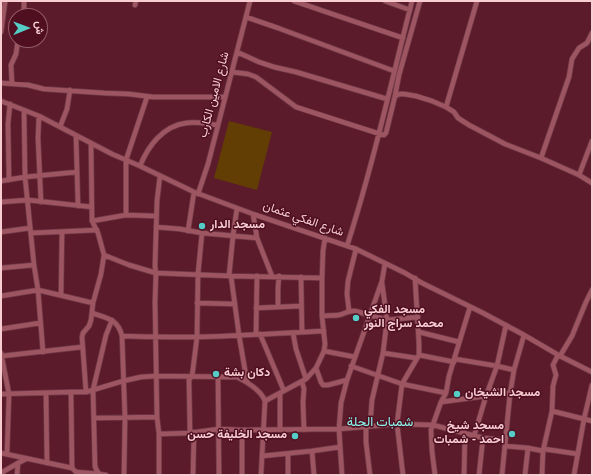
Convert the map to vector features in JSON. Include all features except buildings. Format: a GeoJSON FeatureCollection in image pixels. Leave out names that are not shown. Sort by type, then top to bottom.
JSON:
{"type":"FeatureCollection","features":[{"type":"Feature","properties":{"kind":"street","name":"شارع الامين الكارب"},"geometry":{"type":"LineString","coordinates":[[188,231],[196,193],[208,164],[250,1]]}},
{"type":"Feature","properties":{"kind":"street"},"geometry":{"type":"LineString","coordinates":[[294,1],[403,38]]}},
{"type":"Feature","properties":{"kind":"street"},"geometry":{"type":"LineString","coordinates":[[385,1],[410,10]]}},
{"type":"Feature","properties":{"kind":"street"},"geometry":{"type":"LineString","coordinates":[[347,246],[358,213],[412,1]]}},
{"type":"Feature","properties":{"kind":"street"},"geometry":{"type":"LineString","coordinates":[[232,72],[248,74],[256,77],[296,108],[384,135],[386,133],[399,75],[420,1]]}},
{"type":"Feature","properties":{"kind":"street"},"geometry":{"type":"LineString","coordinates":[[446,107],[477,1]]}},
{"type":"Feature","properties":{"kind":"street"},"geometry":{"type":"LineString","coordinates":[[1,32],[5,2]]}},
{"type":"Feature","properties":{"kind":"street"},"geometry":{"type":"LineString","coordinates":[[246,17],[394,71]]}},
{"type":"Feature","properties":{"kind":"street"},"geometry":{"type":"LineString","coordinates":[[541,158],[569,77],[572,59],[579,48],[587,43],[592,33]]}},
{"type":"Feature","properties":{"kind":"street"},"geometry":{"type":"LineString","coordinates":[[12,84],[12,66],[17,48]]}},
{"type":"Feature","properties":{"kind":"street"},"geometry":{"type":"LineString","coordinates":[[237,52],[274,67],[387,99]]}},
{"type":"Feature","properties":{"kind":"street"},"geometry":{"type":"LineString","coordinates":[[1,83],[44,89],[108,94],[129,94],[162,98],[226,97]]}},
{"type":"Feature","properties":{"kind":"street"},"geometry":{"type":"LineString","coordinates":[[60,127],[67,109],[70,90]]}},
{"type":"Feature","properties":{"kind":"street"},"geometry":{"type":"LineString","coordinates":[[395,96],[400,94],[416,96],[446,107],[454,112],[458,118],[492,138],[579,175],[592,183]]}},
{"type":"Feature","properties":{"kind":"street"},"geometry":{"type":"LineString","coordinates":[[126,215],[126,160],[147,96]]}},
{"type":"Feature","properties":{"kind":"street","name":"شارع الفكي عثمان"},"geometry":{"type":"LineString","coordinates":[[1,101],[39,116],[76,136],[196,193],[356,249],[506,325],[560,356],[592,372]]}},
{"type":"Feature","properties":{"kind":"street"},"geometry":{"type":"LineString","coordinates":[[9,180],[8,124],[10,104]]}},
{"type":"Feature","properties":{"kind":"street"},"geometry":{"type":"LineString","coordinates":[[24,110],[25,177],[38,290],[43,352]]}},
{"type":"Feature","properties":{"kind":"street"},"geometry":{"type":"LineString","coordinates":[[39,116],[38,138],[40,202]]}},
{"type":"Feature","properties":{"kind":"street"},"geometry":{"type":"LineString","coordinates":[[140,166],[145,154],[155,141],[171,127],[192,122],[218,125]]}},
{"type":"Feature","properties":{"kind":"street"},"geometry":{"type":"LineString","coordinates":[[76,136],[78,206]]}},
{"type":"Feature","properties":{"kind":"street"},"geometry":{"type":"LineString","coordinates":[[579,175],[592,140]]}},
{"type":"Feature","properties":{"kind":"street"},"geometry":{"type":"LineString","coordinates":[[86,392],[82,334],[89,326],[91,320],[93,303],[101,274],[104,255],[97,230],[92,222],[91,143]]}},
{"type":"Feature","properties":{"kind":"street"},"geometry":{"type":"LineString","coordinates":[[1,181],[77,172]]}},
{"type":"Feature","properties":{"kind":"street"},"geometry":{"type":"LineString","coordinates":[[159,475],[155,266],[156,216],[160,176]]}},
{"type":"Feature","properties":{"kind":"street"},"geometry":{"type":"LineString","coordinates":[[1,202],[28,200],[92,207]]}},
{"type":"Feature","properties":{"kind":"street"},"geometry":{"type":"LineString","coordinates":[[237,208],[230,276],[247,382]]}},
{"type":"Feature","properties":{"kind":"street"},"geometry":{"type":"LineString","coordinates":[[253,214],[257,238],[272,276]]}},
{"type":"Feature","properties":{"kind":"street"},"geometry":{"type":"LineString","coordinates":[[92,222],[126,215],[156,216]]}},
{"type":"Feature","properties":{"kind":"street"},"geometry":{"type":"LineString","coordinates":[[156,227],[257,238]]}},
{"type":"Feature","properties":{"kind":"street"},"geometry":{"type":"LineString","coordinates":[[1,232],[30,230],[62,232],[97,230]]}},
{"type":"Feature","properties":{"kind":"street"},"geometry":{"type":"LineString","coordinates":[[60,295],[62,232]]}},
{"type":"Feature","properties":{"kind":"street"},"geometry":{"type":"LineString","coordinates":[[193,475],[189,380],[192,376],[196,337],[198,274],[202,233]]}},
{"type":"Feature","properties":{"kind":"street"},"geometry":{"type":"LineString","coordinates":[[265,401],[304,381],[316,368],[324,351],[322,278],[325,238]]}},
{"type":"Feature","properties":{"kind":"street"},"geometry":{"type":"LineString","coordinates":[[349,311],[347,294],[348,281],[356,249]]}},
{"type":"Feature","properties":{"kind":"street"},"geometry":{"type":"LineString","coordinates":[[104,255],[129,265],[156,273],[322,278]]}},
{"type":"Feature","properties":{"kind":"street"},"geometry":{"type":"LineString","coordinates":[[342,475],[339,430],[340,408],[347,380],[382,281],[385,263]]}},
{"type":"Feature","properties":{"kind":"street"},"geometry":{"type":"LineString","coordinates":[[1,268],[34,265]]}},
{"type":"Feature","properties":{"kind":"street"},"geometry":{"type":"LineString","coordinates":[[257,276],[256,308],[258,334],[282,392],[280,430]]}},
{"type":"Feature","properties":{"kind":"street"},"geometry":{"type":"LineString","coordinates":[[278,307],[279,276]]}},
{"type":"Feature","properties":{"kind":"street"},"geometry":{"type":"LineString","coordinates":[[301,278],[302,332]]}},
{"type":"Feature","properties":{"kind":"street"},"geometry":{"type":"LineString","coordinates":[[403,475],[397,424],[402,384],[418,357],[419,332],[414,278]]}},
{"type":"Feature","properties":{"kind":"street"},"geometry":{"type":"LineString","coordinates":[[370,475],[366,442],[372,400],[383,353],[387,320],[382,281]]}},
{"type":"Feature","properties":{"kind":"street"},"geometry":{"type":"LineString","coordinates":[[1,296],[38,290],[93,303]]}},
{"type":"Feature","properties":{"kind":"street"},"geometry":{"type":"LineString","coordinates":[[542,475],[543,450],[552,411],[553,386],[556,375],[554,365],[557,357],[560,356],[572,336],[592,290]]}},
{"type":"Feature","properties":{"kind":"street"},"geometry":{"type":"LineString","coordinates":[[197,303],[235,304]]}},
{"type":"Feature","properties":{"kind":"street"},"geometry":{"type":"LineString","coordinates":[[256,308],[301,306]]}},
{"type":"Feature","properties":{"kind":"street"},"geometry":{"type":"LineString","coordinates":[[435,475],[431,430],[441,402],[446,393],[470,307]]}},
{"type":"Feature","properties":{"kind":"street"},"geometry":{"type":"LineString","coordinates":[[322,316],[340,315],[349,311],[355,311],[387,320],[418,317]]}},
{"type":"Feature","properties":{"kind":"street"},"geometry":{"type":"LineString","coordinates":[[92,312],[112,320],[118,326],[122,336],[125,418],[124,475]]}},
{"type":"Feature","properties":{"kind":"street"},"geometry":{"type":"LineString","coordinates":[[99,474],[95,466],[93,390],[106,335],[112,320]]}},
{"type":"Feature","properties":{"kind":"street"},"geometry":{"type":"LineString","coordinates":[[1,329],[40,323]]}},
{"type":"Feature","properties":{"kind":"street"},"geometry":{"type":"LineString","coordinates":[[474,436],[497,366],[506,325]]}},
{"type":"Feature","properties":{"kind":"street"},"geometry":{"type":"LineString","coordinates":[[122,336],[156,338],[225,337],[324,331]]}},
{"type":"Feature","properties":{"kind":"street"},"geometry":{"type":"LineString","coordinates":[[419,332],[459,342]]}},
{"type":"Feature","properties":{"kind":"street"},"geometry":{"type":"LineString","coordinates":[[293,333],[304,381],[304,430]]}},
{"type":"Feature","properties":{"kind":"street"},"geometry":{"type":"LineString","coordinates":[[502,475],[510,394],[514,370],[524,335]]}},
{"type":"Feature","properties":{"kind":"street"},"geometry":{"type":"LineString","coordinates":[[7,454],[9,394],[1,354],[43,352],[82,347]]}},
{"type":"Feature","properties":{"kind":"street"},"geometry":{"type":"LineString","coordinates":[[324,351],[355,357]]}},
{"type":"Feature","properties":{"kind":"street"},"geometry":{"type":"LineString","coordinates":[[383,353],[497,366],[514,370]]}},
{"type":"Feature","properties":{"kind":"street"},"geometry":{"type":"LineString","coordinates":[[352,366],[402,384],[446,393]]}},
{"type":"Feature","properties":{"kind":"street"},"geometry":{"type":"LineString","coordinates":[[316,368],[323,385],[347,380]]}},
{"type":"Feature","properties":{"kind":"street"},"geometry":{"type":"LineString","coordinates":[[1,394],[86,392],[141,377],[237,377],[247,382],[262,395],[265,401],[261,475]]}},
{"type":"Feature","properties":{"kind":"street"},"geometry":{"type":"LineString","coordinates":[[218,377],[219,475]]}},
{"type":"Feature","properties":{"kind":"street"},"geometry":{"type":"LineString","coordinates":[[574,475],[592,385]]}},
{"type":"Feature","properties":{"kind":"street"},"geometry":{"type":"LineString","coordinates":[[489,389],[510,394]]}},
{"type":"Feature","properties":{"kind":"street"},"geometry":{"type":"LineString","coordinates":[[71,392],[75,472]]}},
{"type":"Feature","properties":{"kind":"street"},"geometry":{"type":"LineString","coordinates":[[46,393],[47,463]]}},
{"type":"Feature","properties":{"kind":"street"},"geometry":{"type":"LineString","coordinates":[[441,402],[486,396]]}},
{"type":"Feature","properties":{"kind":"street"},"geometry":{"type":"LineString","coordinates":[[552,411],[592,421]]}},
{"type":"Feature","properties":{"kind":"street"},"geometry":{"type":"LineString","coordinates":[[94,418],[157,417]]}},
{"type":"Feature","properties":{"kind":"street"},"geometry":{"type":"LineString","coordinates":[[159,434],[219,429],[339,430],[397,424],[433,425],[528,448],[578,454]]}},
{"type":"Feature","properties":{"kind":"street"},"geometry":{"type":"LineString","coordinates":[[242,430],[242,475]]}},
{"type":"Feature","properties":{"kind":"street"},"geometry":{"type":"LineString","coordinates":[[464,475],[465,433]]}},
{"type":"Feature","properties":{"kind":"street"},"geometry":{"type":"LineString","coordinates":[[479,475],[484,438]]}},
{"type":"Feature","properties":{"kind":"street"},"geometry":{"type":"LineString","coordinates":[[262,456],[340,447]]}},
{"type":"Feature","properties":{"kind":"street"},"geometry":{"type":"LineString","coordinates":[[525,475],[528,448]]}},
{"type":"Feature","properties":{"kind":"street"},"geometry":{"type":"LineString","coordinates":[[312,451],[314,475]]}},
{"type":"Feature","properties":{"kind":"street"},"geometry":{"type":"LineString","coordinates":[[1,453],[47,463],[75,472],[106,475]]}},
{"type":"Feature","properties":{"kind":"street"},"geometry":{"type":"LineString","coordinates":[[288,454],[288,475]]}},
{"type":"Feature","properties":{"kind":"street"},"geometry":{"type":"LineString","coordinates":[[1,473],[26,459]]}},
{"type":"Feature","properties":{"kind":"street"},"geometry":{"type":"LineString","coordinates":[[17,475],[18,463]]}},
{"type":"Feature","properties":{"kind":"shaded area"},"geometry":{"type":"Polygon","coordinates":[[[229,121],[272,132],[257,190],[214,178],[229,121]]]}},
{"type":"Feature","properties":{"kind":"place","name":"مسجد الدار"},"geometry":{"type":"Point","coordinates":[202,226]}},
{"type":"Feature","properties":{"kind":"place","name":"مسجد الفكي محمد سراج النور"},"geometry":{"type":"Point","coordinates":[356,318]}},
{"type":"Feature","properties":{"kind":"place","name":"دكان بشة"},"geometry":{"type":"Point","coordinates":[216,374]}},
{"type":"Feature","properties":{"kind":"place","name":"مسجد الشيخان"},"geometry":{"type":"Point","coordinates":[457,394]}},
{"type":"Feature","properties":{"kind":"place","name":"مسجد شيخ احمد - شمبات"},"geometry":{"type":"Point","coordinates":[512,434]}},
{"type":"Feature","properties":{"kind":"place","name":"مسجد الخليفة حسن"},"geometry":{"type":"Point","coordinates":[295,436]}},
{"type":"Feature","properties":{"kind":"district","name":"شمبات الحلة"},"geometry":{"type":"Point","coordinates":[380,423]}}]}
